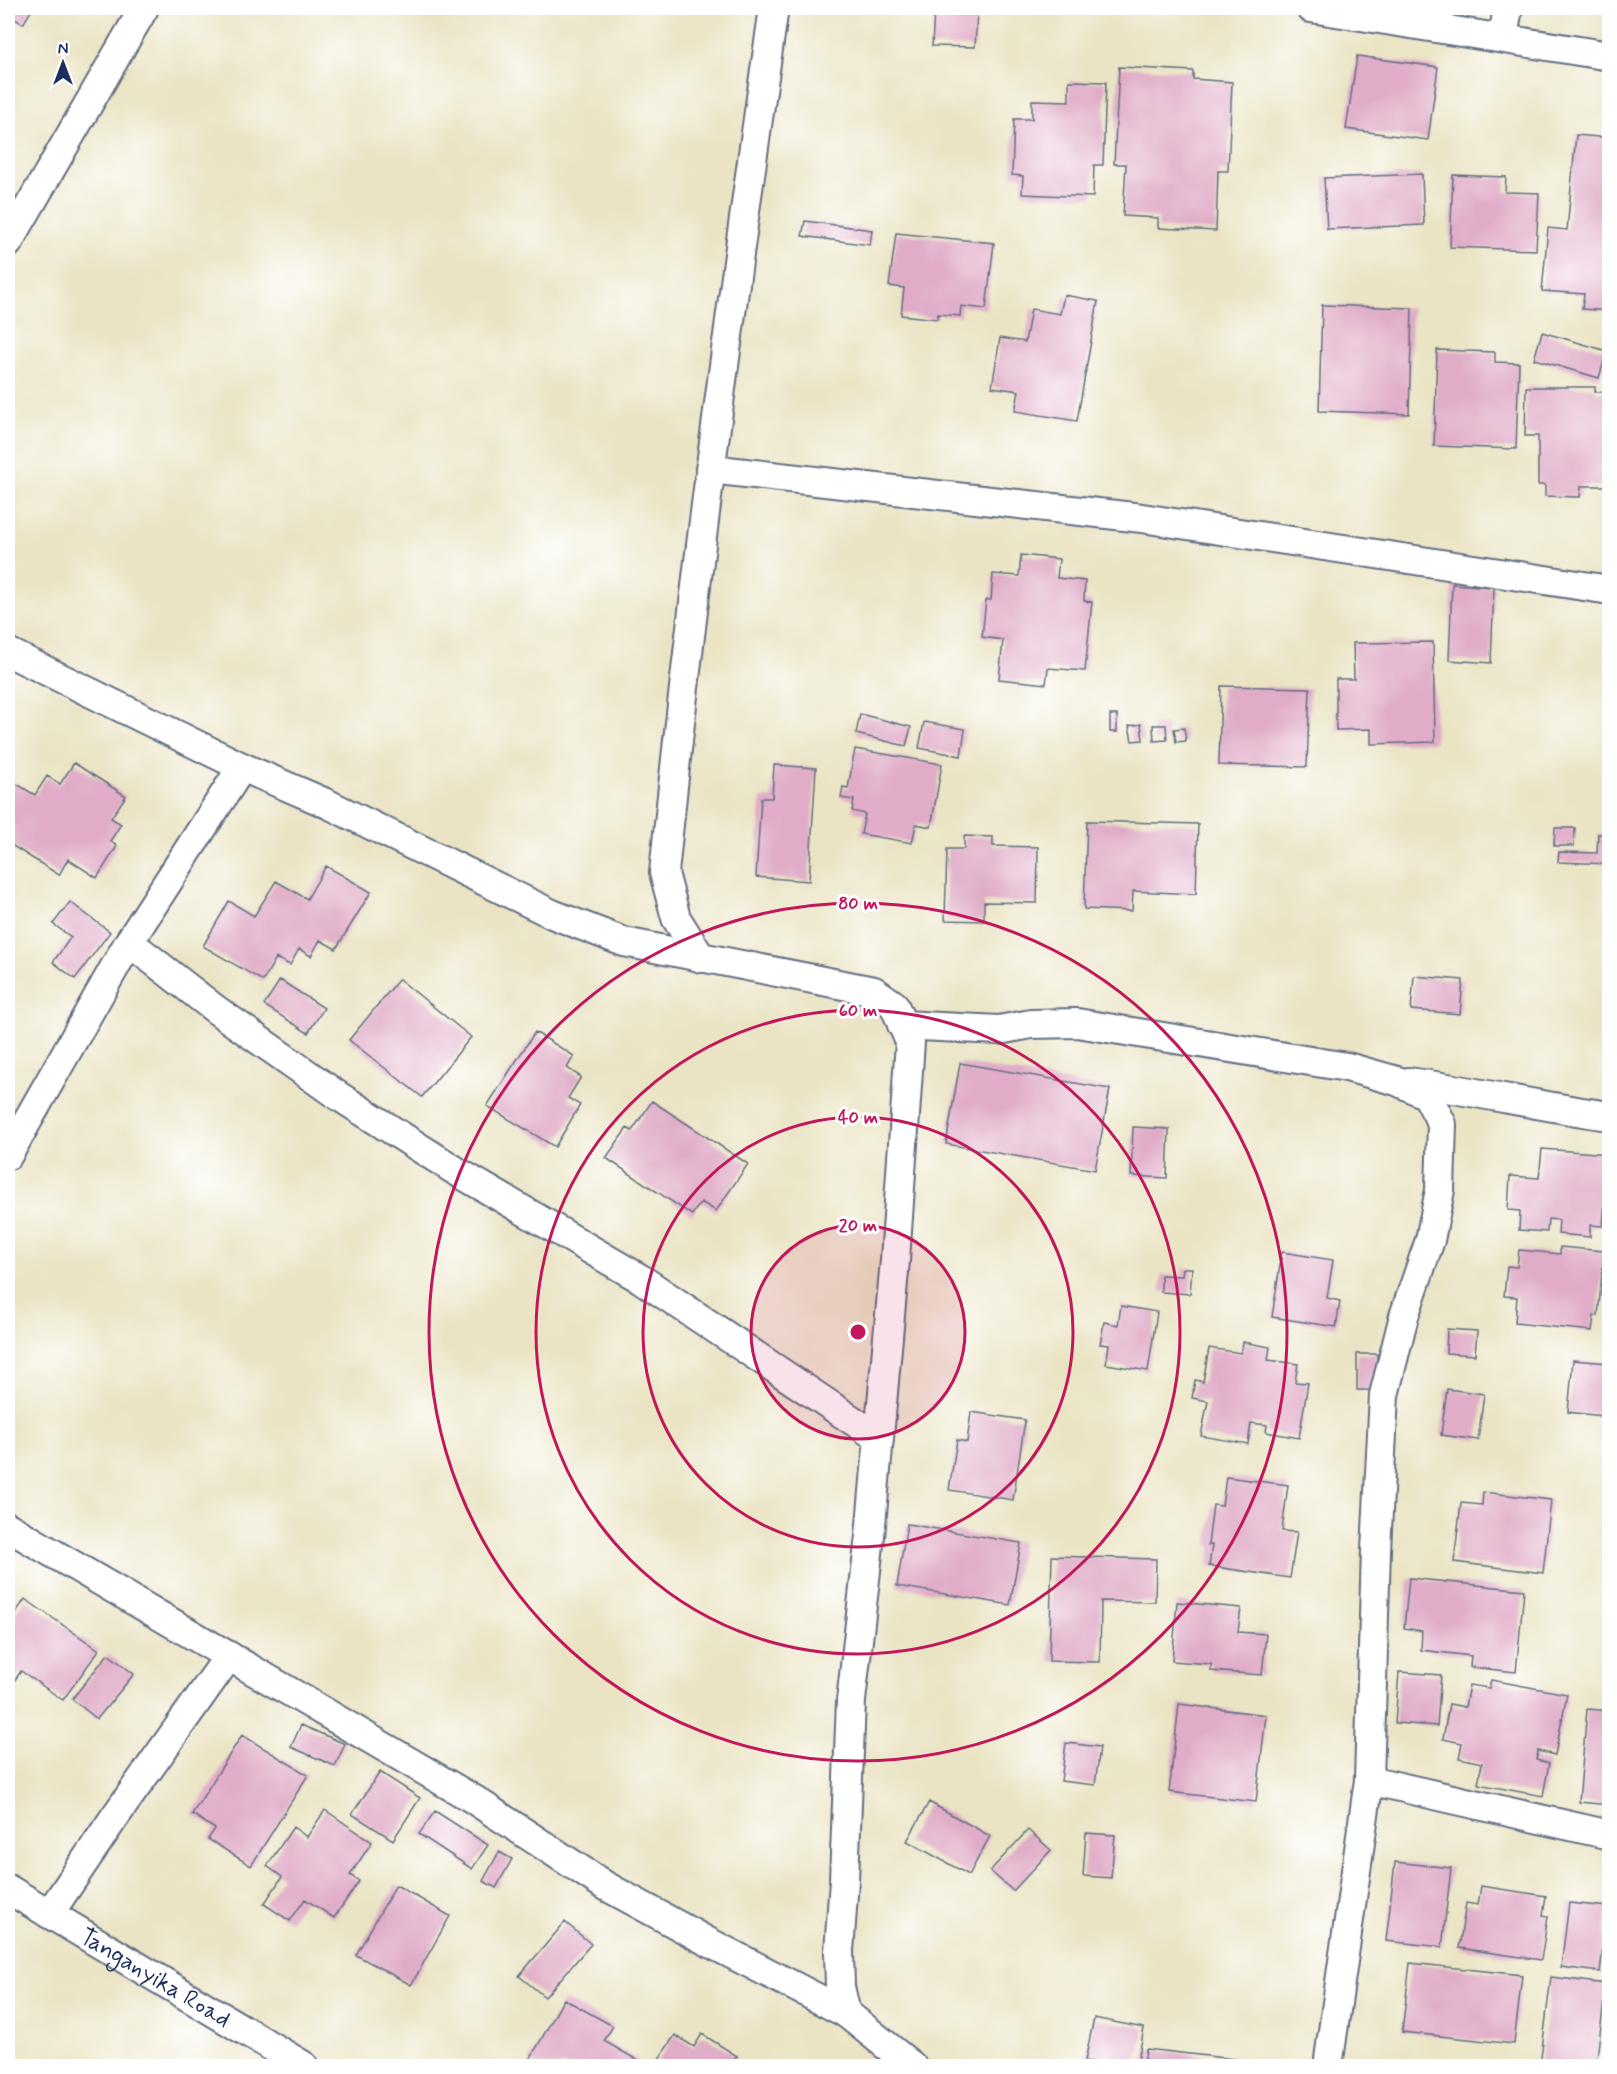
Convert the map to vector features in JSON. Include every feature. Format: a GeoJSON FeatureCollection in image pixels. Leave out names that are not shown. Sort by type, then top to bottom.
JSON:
{"type":"FeatureCollection","features":[{"type":"Feature","properties":{"kind":"street"},"geometry":{"type":"LineString","coordinates":[[8,243],[144,8]]}},
{"type":"Feature","properties":{"kind":"street"},"geometry":{"type":"LineString","coordinates":[[701,958],[676,918],[664,873],[710,469],[774,8]]}},
{"type":"Feature","properties":{"kind":"street"},"geometry":{"type":"LineString","coordinates":[[1311,8],[1610,56]]}},
{"type":"Feature","properties":{"kind":"street"},"geometry":{"type":"LineString","coordinates":[[1503,37],[1508,8]]}},
{"type":"Feature","properties":{"kind":"street"},"geometry":{"type":"LineString","coordinates":[[710,469],[1142,518],[1610,590]]}},
{"type":"Feature","properties":{"kind":"street"},"geometry":{"type":"LineString","coordinates":[[8,652],[242,767],[328,804],[552,914],[624,942],[874,991],[894,1005],[910,1042],[904,1142],[879,1438],[851,1701],[839,1952],[840,1987],[846,2013]]}},
{"type":"Feature","properties":{"kind":"street"},"geometry":{"type":"LineString","coordinates":[[8,1155],[129,942],[242,767]]}},
{"type":"Feature","properties":{"kind":"street"},"geometry":{"type":"LineString","coordinates":[[129,942],[215,1009],[337,1095],[456,1172],[641,1279],[879,1438]]}},
{"type":"Feature","properties":{"kind":"street"},"geometry":{"type":"LineString","coordinates":[[903,1025],[999,1030],[1031,1024],[1077,1023],[1347,1067],[1398,1081],[1610,1116]]}},
{"type":"Feature","properties":{"kind":"street"},"geometry":{"type":"LineString","coordinates":[[1328,2067],[1369,1780],[1376,1550],[1384,1395],[1404,1316],[1430,1240],[1440,1190],[1442,1124],[1427,1095],[1398,1081]]}},
{"type":"Feature","properties":{"kind":"street"},"geometry":{"type":"LineString","coordinates":[[8,1527],[473,1799],[604,1886],[714,1946],[846,2013],[912,2067]]}},
{"type":"Feature","properties":{"kind":"street"},"geometry":{"type":"LineString","coordinates":[[49,1914],[114,1818],[230,1656]]}},
{"type":"Feature","properties":{"kind":"street"},"geometry":{"type":"LineString","coordinates":[[1369,1780],[1610,1835]]}},
{"type":"Feature","properties":{"kind":"street","name":"Tanganyika Road"},"geometry":{"type":"LineString","coordinates":[[8,1889],[304,2067]]}},
{"type":"Feature","properties":{"kind":"building"},"geometry":{"type":"Polygon","coordinates":[[[8,8],[33,8],[23,24],[12,17],[8,25],[8,8]]]}},
{"type":"Feature","properties":{"kind":"building"},"geometry":{"type":"Polygon","coordinates":[[[934,11],[977,13],[975,47],[932,46],[934,11]]]}},
{"type":"Feature","properties":{"kind":"building"},"geometry":{"type":"Polygon","coordinates":[[[1357,56],[1438,67],[1428,140],[1346,129],[1357,56]]]}},
{"type":"Feature","properties":{"kind":"building"},"geometry":{"type":"Polygon","coordinates":[[[1119,67],[1193,71],[1193,79],[1232,82],[1228,171],[1218,171],[1216,231],[1158,228],[1158,218],[1123,216],[1126,164],[1114,164],[1119,67]]]}},
{"type":"Feature","properties":{"kind":"building"},"geometry":{"type":"Polygon","coordinates":[[[1069,81],[1106,82],[1103,165],[1094,165],[1093,197],[1022,194],[1023,176],[1012,175],[1014,119],[1032,119],[1032,100],[1069,101],[1069,81]]]}},
{"type":"Feature","properties":{"kind":"building"},"geometry":{"type":"Polygon","coordinates":[[[1576,135],[1610,138],[1610,311],[1582,309],[1584,294],[1542,291],[1548,228],[1567,230],[1576,135]]]}},
{"type":"Feature","properties":{"kind":"building"},"geometry":{"type":"Polygon","coordinates":[[[1422,174],[1424,225],[1327,229],[1324,178],[1422,174]]]}},
{"type":"Feature","properties":{"kind":"building"},"geometry":{"type":"Polygon","coordinates":[[[1453,175],[1506,177],[1505,192],[1539,193],[1536,250],[1450,247],[1453,175]]]}},
{"type":"Feature","properties":{"kind":"building"},"geometry":{"type":"Polygon","coordinates":[[[805,221],[872,230],[870,245],[802,236],[805,221]]]}},
{"type":"Feature","properties":{"kind":"building"},"geometry":{"type":"Polygon","coordinates":[[[896,233],[994,243],[986,309],[961,306],[960,316],[938,314],[937,319],[901,315],[904,288],[889,286],[896,233]]]}},
{"type":"Feature","properties":{"kind":"building"},"geometry":{"type":"Polygon","coordinates":[[[1064,295],[1098,301],[1077,421],[1015,411],[1019,391],[992,387],[1000,338],[1025,342],[1031,309],[1060,314],[1064,295]]]}},
{"type":"Feature","properties":{"kind":"building"},"geometry":{"type":"Polygon","coordinates":[[[1322,305],[1412,308],[1409,414],[1319,411],[1322,305]]]}},
{"type":"Feature","properties":{"kind":"building"},"geometry":{"type":"Polygon","coordinates":[[[1542,332],[1607,351],[1599,378],[1534,359],[1542,332]]]}},
{"type":"Feature","properties":{"kind":"building"},"geometry":{"type":"Polygon","coordinates":[[[1437,350],[1495,352],[1495,362],[1519,363],[1516,449],[1434,446],[1437,350]]]}},
{"type":"Feature","properties":{"kind":"building"},"geometry":{"type":"Polygon","coordinates":[[[1526,387],[1595,387],[1595,392],[1610,392],[1610,486],[1581,486],[1580,497],[1545,496],[1545,485],[1538,485],[1538,436],[1525,436],[1526,387]]]}},
{"type":"Feature","properties":{"kind":"building"},"geometry":{"type":"Polygon","coordinates":[[[1021,555],[1059,559],[1057,578],[1085,581],[1084,601],[1092,602],[1085,671],[1048,668],[1046,684],[999,679],[1003,640],[982,637],[986,600],[991,600],[993,574],[1019,576],[1021,555]]]}},
{"type":"Feature","properties":{"kind":"building"},"geometry":{"type":"Polygon","coordinates":[[[1452,584],[1494,587],[1491,663],[1449,660],[1452,584]]]}},
{"type":"Feature","properties":{"kind":"building"},"geometry":{"type":"Polygon","coordinates":[[[1433,642],[1435,742],[1371,744],[1371,729],[1336,730],[1336,679],[1354,679],[1353,643],[1433,642]]]}},
{"type":"Feature","properties":{"kind":"building"},"geometry":{"type":"Polygon","coordinates":[[[1221,686],[1310,688],[1307,767],[1219,765],[1221,686]]]}},
{"type":"Feature","properties":{"kind":"building"},"geometry":{"type":"Polygon","coordinates":[[[860,714],[911,727],[906,746],[856,734],[860,714]]]}},
{"type":"Feature","properties":{"kind":"building"},"geometry":{"type":"Polygon","coordinates":[[[1110,715],[1117,715],[1117,732],[1110,732],[1110,715]]]}},
{"type":"Feature","properties":{"kind":"building"},"geometry":{"type":"Polygon","coordinates":[[[924,722],[965,729],[961,756],[919,748],[924,722]]]}},
{"type":"Feature","properties":{"kind":"building"},"geometry":{"type":"Polygon","coordinates":[[[1141,724],[1143,740],[1132,741],[1129,726],[1141,724]]]}},
{"type":"Feature","properties":{"kind":"building"},"geometry":{"type":"Polygon","coordinates":[[[1153,725],[1166,725],[1167,740],[1154,741],[1153,725]]]}},
{"type":"Feature","properties":{"kind":"building"},"geometry":{"type":"Polygon","coordinates":[[[1184,728],[1186,741],[1176,742],[1174,729],[1184,728]]]}},
{"type":"Feature","properties":{"kind":"building"},"geometry":{"type":"Polygon","coordinates":[[[855,749],[942,764],[931,827],[916,824],[912,843],[861,834],[865,814],[852,811],[854,800],[841,798],[843,787],[848,788],[855,749]]]}},
{"type":"Feature","properties":{"kind":"building"},"geometry":{"type":"Polygon","coordinates":[[[74,763],[126,796],[111,818],[121,824],[110,841],[117,846],[97,878],[68,859],[59,875],[8,843],[8,834],[13,825],[8,822],[8,788],[12,781],[35,795],[47,776],[60,784],[74,763]]]}},
{"type":"Feature","properties":{"kind":"building"},"geometry":{"type":"Polygon","coordinates":[[[774,765],[816,768],[809,881],[756,877],[761,798],[772,798],[774,765]]]}},
{"type":"Feature","properties":{"kind":"building"},"geometry":{"type":"Polygon","coordinates":[[[1087,821],[1198,824],[1196,894],[1133,891],[1132,911],[1084,909],[1087,821]]]}},
{"type":"Feature","properties":{"kind":"building"},"geometry":{"type":"Polygon","coordinates":[[[1555,828],[1575,828],[1574,846],[1554,846],[1555,828]]]}},
{"type":"Feature","properties":{"kind":"building"},"geometry":{"type":"Polygon","coordinates":[[[1598,834],[1610,834],[1610,864],[1558,862],[1559,852],[1597,853],[1598,834]]]}},
{"type":"Feature","properties":{"kind":"building"},"geometry":{"type":"Polygon","coordinates":[[[964,836],[993,837],[993,846],[1038,847],[1037,903],[984,902],[984,921],[945,920],[947,849],[964,849],[964,836]]]}},
{"type":"Feature","properties":{"kind":"building"},"geometry":{"type":"Polygon","coordinates":[[[326,866],[371,892],[336,949],[320,940],[311,956],[299,949],[290,965],[276,958],[263,981],[203,946],[229,901],[254,916],[276,881],[307,899],[326,866]]]}},
{"type":"Feature","properties":{"kind":"building"},"geometry":{"type":"Polygon","coordinates":[[[70,902],[110,932],[75,979],[53,962],[71,937],[53,924],[70,902]]]}},
{"type":"Feature","properties":{"kind":"building"},"geometry":{"type":"Polygon","coordinates":[[[1414,976],[1463,980],[1460,1014],[1411,1010],[1414,976]]]}},
{"type":"Feature","properties":{"kind":"building"},"geometry":{"type":"Polygon","coordinates":[[[399,979],[471,1037],[422,1097],[349,1040],[399,979]]]}},
{"type":"Feature","properties":{"kind":"building"},"geometry":{"type":"Polygon","coordinates":[[[280,980],[324,1008],[308,1033],[264,1005],[280,980]]]}},
{"type":"Feature","properties":{"kind":"building"},"geometry":{"type":"Polygon","coordinates":[[[535,1032],[574,1056],[567,1068],[581,1077],[568,1098],[580,1105],[555,1147],[487,1106],[535,1032]]]}},
{"type":"Feature","properties":{"kind":"building"},"geometry":{"type":"Polygon","coordinates":[[[960,1063],[1110,1089],[1095,1170],[946,1144],[960,1063]]]}},
{"type":"Feature","properties":{"kind":"building"},"geometry":{"type":"Polygon","coordinates":[[[652,1101],[748,1164],[716,1211],[701,1202],[692,1215],[606,1158],[627,1128],[632,1131],[652,1101]]]}},
{"type":"Feature","properties":{"kind":"building"},"geometry":{"type":"Polygon","coordinates":[[[1133,1127],[1169,1129],[1167,1178],[1131,1176],[1133,1127]]]}},
{"type":"Feature","properties":{"kind":"building"},"geometry":{"type":"Polygon","coordinates":[[[1542,1149],[1609,1154],[1603,1226],[1590,1225],[1590,1237],[1558,1234],[1559,1220],[1548,1219],[1547,1232],[1519,1230],[1520,1211],[1508,1210],[1510,1176],[1539,1178],[1542,1149]]]}},
{"type":"Feature","properties":{"kind":"building"},"geometry":{"type":"Polygon","coordinates":[[[1560,1247],[1604,1251],[1598,1316],[1594,1316],[1592,1331],[1515,1323],[1517,1297],[1504,1296],[1507,1266],[1517,1267],[1519,1250],[1560,1254],[1560,1247]]]}},
{"type":"Feature","properties":{"kind":"building"},"geometry":{"type":"Polygon","coordinates":[[[1282,1252],[1333,1260],[1327,1298],[1340,1301],[1336,1327],[1272,1317],[1282,1252]]]}},
{"type":"Feature","properties":{"kind":"building"},"geometry":{"type":"Polygon","coordinates":[[[1183,1268],[1192,1268],[1190,1294],[1161,1292],[1161,1275],[1182,1276],[1183,1268]]]}},
{"type":"Feature","properties":{"kind":"building"},"geometry":{"type":"Polygon","coordinates":[[[1121,1306],[1157,1312],[1148,1371],[1106,1364],[1109,1345],[1100,1344],[1104,1322],[1118,1325],[1121,1306]]]}},
{"type":"Feature","properties":{"kind":"building"},"geometry":{"type":"Polygon","coordinates":[[[1447,1329],[1477,1331],[1475,1355],[1446,1353],[1447,1329]]]}},
{"type":"Feature","properties":{"kind":"building"},"geometry":{"type":"Polygon","coordinates":[[[1243,1342],[1270,1347],[1268,1360],[1298,1364],[1295,1382],[1308,1383],[1299,1438],[1266,1432],[1267,1425],[1251,1423],[1248,1444],[1201,1436],[1208,1401],[1192,1398],[1195,1380],[1203,1382],[1209,1348],[1241,1353],[1243,1342]]]}},
{"type":"Feature","properties":{"kind":"building"},"geometry":{"type":"Polygon","coordinates":[[[1357,1354],[1377,1354],[1377,1390],[1357,1390],[1357,1354]]]}},
{"type":"Feature","properties":{"kind":"building"},"geometry":{"type":"Polygon","coordinates":[[[1573,1360],[1610,1363],[1610,1417],[1568,1412],[1573,1360]]]}},
{"type":"Feature","properties":{"kind":"building"},"geometry":{"type":"Polygon","coordinates":[[[1447,1389],[1484,1394],[1478,1440],[1441,1435],[1447,1389]]]}},
{"type":"Feature","properties":{"kind":"building"},"geometry":{"type":"Polygon","coordinates":[[[971,1412],[1025,1420],[1013,1500],[949,1490],[957,1440],[967,1442],[971,1412]]]}},
{"type":"Feature","properties":{"kind":"building"},"geometry":{"type":"Polygon","coordinates":[[[1226,1477],[1288,1485],[1282,1531],[1297,1532],[1290,1578],[1209,1566],[1212,1545],[1208,1545],[1213,1505],[1222,1506],[1226,1477]]]}},
{"type":"Feature","properties":{"kind":"building"},"geometry":{"type":"Polygon","coordinates":[[[1483,1492],[1551,1500],[1543,1573],[1454,1562],[1461,1503],[1482,1505],[1483,1492]]]}},
{"type":"Feature","properties":{"kind":"building"},"geometry":{"type":"Polygon","coordinates":[[[907,1524],[1021,1543],[1010,1605],[897,1586],[907,1524]]]}},
{"type":"Feature","properties":{"kind":"building"},"geometry":{"type":"Polygon","coordinates":[[[1052,1556],[1156,1559],[1155,1602],[1101,1601],[1100,1662],[1049,1661],[1052,1556]]]}},
{"type":"Feature","properties":{"kind":"building"},"geometry":{"type":"Polygon","coordinates":[[[1409,1578],[1524,1590],[1516,1672],[1470,1667],[1471,1656],[1421,1650],[1422,1631],[1404,1628],[1409,1578]]]}},
{"type":"Feature","properties":{"kind":"building"},"geometry":{"type":"Polygon","coordinates":[[[25,1599],[99,1650],[63,1700],[21,1671],[13,1683],[8,1679],[8,1624],[25,1599]]]}},
{"type":"Feature","properties":{"kind":"building"},"geometry":{"type":"Polygon","coordinates":[[[1177,1602],[1241,1608],[1238,1632],[1266,1634],[1262,1675],[1211,1671],[1211,1664],[1172,1661],[1177,1602]]]}},
{"type":"Feature","properties":{"kind":"building"},"geometry":{"type":"Polygon","coordinates":[[[108,1654],[134,1674],[97,1719],[72,1699],[108,1654]]]}},
{"type":"Feature","properties":{"kind":"building"},"geometry":{"type":"Polygon","coordinates":[[[1399,1672],[1441,1675],[1437,1726],[1395,1723],[1399,1672]]]}},
{"type":"Feature","properties":{"kind":"building"},"geometry":{"type":"Polygon","coordinates":[[[1491,1680],[1567,1694],[1555,1755],[1538,1751],[1536,1760],[1549,1763],[1543,1796],[1478,1784],[1482,1763],[1459,1758],[1462,1743],[1443,1739],[1449,1704],[1465,1707],[1469,1685],[1489,1688],[1491,1680]]]}},
{"type":"Feature","properties":{"kind":"building"},"geometry":{"type":"Polygon","coordinates":[[[1179,1704],[1266,1715],[1256,1802],[1169,1792],[1179,1704]]]}},
{"type":"Feature","properties":{"kind":"building"},"geometry":{"type":"Polygon","coordinates":[[[1587,1709],[1610,1711],[1610,1805],[1579,1802],[1587,1709]]]}},
{"type":"Feature","properties":{"kind":"building"},"geometry":{"type":"Polygon","coordinates":[[[301,1725],[345,1744],[335,1766],[291,1747],[301,1725]]]}},
{"type":"Feature","properties":{"kind":"building"},"geometry":{"type":"Polygon","coordinates":[[[242,1735],[308,1775],[251,1866],[208,1839],[215,1829],[192,1814],[242,1735]]]}},
{"type":"Feature","properties":{"kind":"building"},"geometry":{"type":"Polygon","coordinates":[[[1066,1743],[1100,1747],[1095,1785],[1061,1781],[1066,1743]]]}},
{"type":"Feature","properties":{"kind":"building"},"geometry":{"type":"Polygon","coordinates":[[[380,1772],[420,1798],[393,1840],[352,1814],[380,1772]]]}},
{"type":"Feature","properties":{"kind":"building"},"geometry":{"type":"Polygon","coordinates":[[[929,1802],[990,1836],[969,1875],[907,1841],[929,1802]]]}},
{"type":"Feature","properties":{"kind":"building"},"geometry":{"type":"Polygon","coordinates":[[[325,1810],[372,1842],[350,1875],[359,1881],[334,1918],[305,1899],[290,1921],[264,1904],[282,1877],[267,1866],[293,1827],[307,1837],[325,1810]]]}},
{"type":"Feature","properties":{"kind":"building"},"geometry":{"type":"Polygon","coordinates":[[[435,1811],[488,1845],[472,1869],[419,1834],[435,1811]]]}},
{"type":"Feature","properties":{"kind":"building"},"geometry":{"type":"Polygon","coordinates":[[[1028,1830],[1051,1850],[1013,1891],[990,1871],[1028,1830]]]}},
{"type":"Feature","properties":{"kind":"building"},"geometry":{"type":"Polygon","coordinates":[[[1086,1833],[1115,1835],[1111,1878],[1083,1876],[1086,1833]]]}},
{"type":"Feature","properties":{"kind":"building"},"geometry":{"type":"Polygon","coordinates":[[[499,1852],[512,1859],[496,1888],[483,1881],[499,1852]]]}},
{"type":"Feature","properties":{"kind":"building"},"geometry":{"type":"Polygon","coordinates":[[[1395,1862],[1451,1868],[1442,1947],[1386,1941],[1395,1862]]]}},
{"type":"Feature","properties":{"kind":"building"},"geometry":{"type":"Polygon","coordinates":[[[396,1885],[450,1916],[411,1985],[356,1955],[396,1885]]]}},
{"type":"Feature","properties":{"kind":"building"},"geometry":{"type":"Polygon","coordinates":[[[1481,1886],[1546,1896],[1543,1915],[1548,1916],[1541,1960],[1459,1948],[1466,1903],[1478,1905],[1481,1886]]]}},
{"type":"Feature","properties":{"kind":"building"},"geometry":{"type":"Polygon","coordinates":[[[1569,1903],[1608,1907],[1600,1972],[1561,1967],[1569,1903]]]}},
{"type":"Feature","properties":{"kind":"building"},"geometry":{"type":"Polygon","coordinates":[[[565,1922],[591,1944],[545,1997],[519,1976],[565,1922]]]}},
{"type":"Feature","properties":{"kind":"building"},"geometry":{"type":"Polygon","coordinates":[[[1410,1963],[1522,1975],[1514,2044],[1402,2032],[1410,1963]]]}},
{"type":"Feature","properties":{"kind":"building"},"geometry":{"type":"Polygon","coordinates":[[[1551,1977],[1606,1984],[1596,2066],[1540,2066],[1551,1977]]]}},
{"type":"Feature","properties":{"kind":"building"},"geometry":{"type":"Polygon","coordinates":[[[564,1999],[613,2026],[604,2041],[639,2061],[636,2066],[538,2066],[529,2061],[564,1999]]]}},
{"type":"Feature","properties":{"kind":"building"},"geometry":{"type":"Polygon","coordinates":[[[1094,2018],[1144,2028],[1137,2066],[1115,2066],[1085,2061],[1094,2018]]]}},
{"type":"Feature","properties":{"kind":"building"},"geometry":{"type":"Polygon","coordinates":[[[1608,2031],[1610,2066],[1603,2066],[1608,2031]]]}},
{"type":"Feature","properties":{"kind":"building"},"geometry":{"type":"Polygon","coordinates":[[[702,2034],[737,2056],[731,2066],[654,2066],[675,2035],[694,2047],[702,2034]]]}},
{"type":"Feature","properties":{"kind":"building"},"geometry":{"type":"Polygon","coordinates":[[[1146,2049],[1251,2061],[1250,2066],[1144,2066],[1146,2049]]]}}]}
